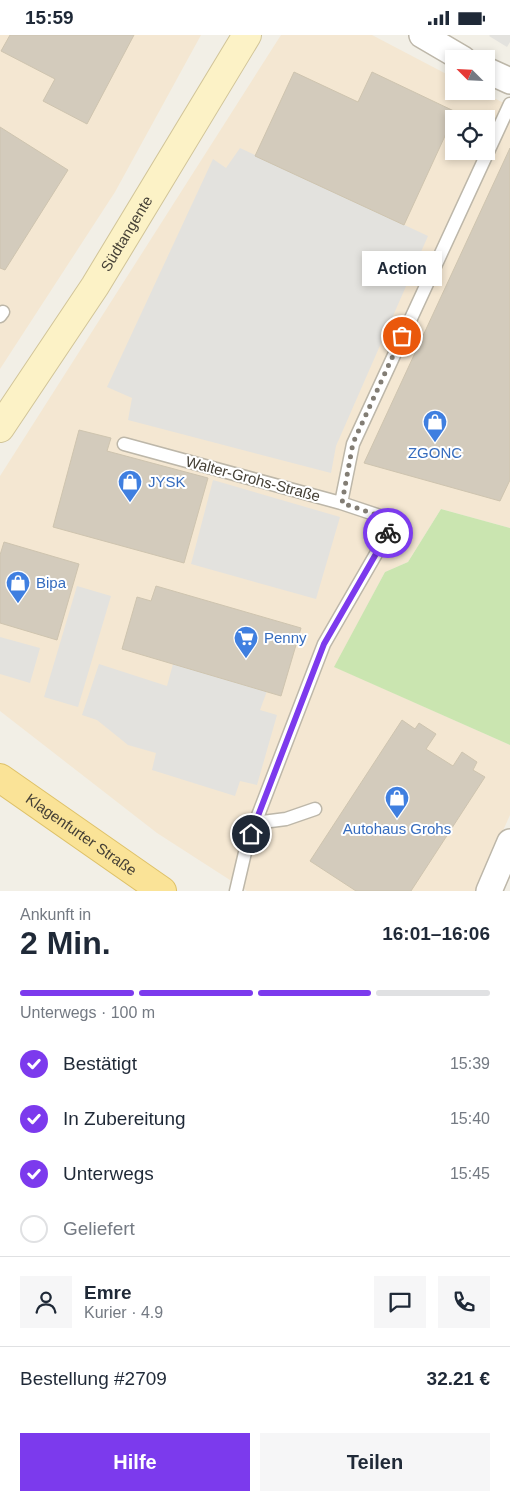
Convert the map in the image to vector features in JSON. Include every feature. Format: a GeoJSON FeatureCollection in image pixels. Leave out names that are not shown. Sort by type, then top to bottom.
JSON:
{"type":"FeatureCollection","features":[{"type":"Feature","properties":{"kind":"main road","name":"Südtangente"},"geometry":{"type":"LineString","coordinates":[[0,428],[95,286],[247,35]]}},
{"type":"Feature","properties":{"kind":"main road","name":"Klagenfurter Straße"},"geometry":{"type":"LineString","coordinates":[[0,778],[162,891]]}},
{"type":"Feature","properties":{"kind":"street"},"geometry":{"type":"LineString","coordinates":[[422,35],[448,50]]}},
{"type":"Feature","properties":{"kind":"street"},"geometry":{"type":"LineString","coordinates":[[495,74],[510,81]]}},
{"type":"Feature","properties":{"kind":"street"},"geometry":{"type":"LineString","coordinates":[[488,891],[510,842]]}},
{"type":"Feature","properties":{"kind":"lane"},"geometry":{"type":"LineString","coordinates":[[342,503],[353,443],[510,104]]}},
{"type":"Feature","properties":{"kind":"lane","name":"Walter-Grohs-Straße"},"geometry":{"type":"LineString","coordinates":[[124,444],[342,503],[395,521],[324,644],[247,844],[236,891]]}},
{"type":"Feature","properties":{"kind":"lane"},"geometry":{"type":"LineString","coordinates":[[255,823],[286,819],[315,809]]}},
{"type":"Feature","properties":{"kind":"shaded area"},"geometry":{"type":"Polygon","coordinates":[[[0,35],[201,35],[115,192],[0,369],[0,35]]]}},
{"type":"Feature","properties":{"kind":"shaded area"},"geometry":{"type":"Polygon","coordinates":[[[281,35],[372,35],[445,73],[445,100],[495,98],[510,106],[510,528],[441,509],[408,562],[385,572],[335,667],[510,745],[510,815],[476,891],[247,891],[157,833],[0,711],[0,476],[281,35]]]}},
{"type":"Feature","properties":{"kind":"shaded area"},"geometry":{"type":"Polygon","coordinates":[[[490,35],[510,35],[510,42],[507,47],[490,35]]]}},
{"type":"Feature","properties":{"kind":"shaded area"},"geometry":{"type":"Polygon","coordinates":[[[240,148],[428,236],[336,446],[331,473],[128,420],[132,398],[107,387],[213,159],[226,168],[240,148]]]}},
{"type":"Feature","properties":{"kind":"shaded area"},"geometry":{"type":"Polygon","coordinates":[[[213,480],[340,517],[316,599],[191,564],[213,480]]]}},
{"type":"Feature","properties":{"kind":"shaded area"},"geometry":{"type":"Polygon","coordinates":[[[77,586],[111,596],[78,707],[44,697],[77,586]]]}},
{"type":"Feature","properties":{"kind":"shaded area"},"geometry":{"type":"Polygon","coordinates":[[[0,637],[40,648],[30,683],[0,674],[0,637]]]}},
{"type":"Feature","properties":{"kind":"shaded area"},"geometry":{"type":"Polygon","coordinates":[[[99,664],[167,686],[173,664],[267,691],[260,710],[277,715],[257,785],[240,781],[235,796],[152,770],[156,753],[128,745],[97,720],[82,715],[99,664]]]}},
{"type":"Feature","properties":{"kind":"green space"},"geometry":{"type":"Polygon","coordinates":[[[441,509],[510,528],[510,745],[334,667],[385,572],[408,562],[441,509]]]}},
{"type":"Feature","properties":{"kind":"building"},"geometry":{"type":"Polygon","coordinates":[[[10,35],[134,35],[87,124],[43,101],[55,79],[1,51],[10,35]]]}},
{"type":"Feature","properties":{"kind":"building"},"geometry":{"type":"Polygon","coordinates":[[[294,72],[358,102],[372,72],[452,110],[445,110],[445,136],[404,225],[255,156],[294,72]]]}},
{"type":"Feature","properties":{"kind":"building"},"geometry":{"type":"Polygon","coordinates":[[[0,127],[68,170],[5,270],[0,268],[0,127]]]}},
{"type":"Feature","properties":{"kind":"building"},"geometry":{"type":"Polygon","coordinates":[[[510,148],[510,480],[500,501],[364,463],[510,148]]]}},
{"type":"Feature","properties":{"kind":"building","name":"JYSK"},"geometry":{"type":"Polygon","coordinates":[[[79,430],[111,438],[107,451],[208,478],[184,563],[53,527],[79,430]]]}},
{"type":"Feature","properties":{"kind":"building"},"geometry":{"type":"Polygon","coordinates":[[[4,542],[79,564],[57,640],[0,623],[0,555],[4,542]]]}},
{"type":"Feature","properties":{"kind":"building"},"geometry":{"type":"Polygon","coordinates":[[[156,586],[301,628],[281,696],[122,649],[137,597],[151,601],[156,586]]]}},
{"type":"Feature","properties":{"kind":"building","name":"Autohaus Grohs"},"geometry":{"type":"Polygon","coordinates":[[[402,720],[415,729],[419,723],[436,734],[426,749],[453,766],[462,752],[477,762],[473,770],[485,777],[411,891],[356,891],[310,861],[402,720]]]}},
{"type":"Feature","properties":{"kind":"way so far"},"geometry":{"type":"LineString","coordinates":[[388,533],[395,521],[342,503],[353,443],[402,336]]}},
{"type":"Feature","properties":{"kind":"place","name":"Action"},"geometry":{"type":"Point","coordinates":[402,336]}},
{"type":"Feature","properties":{"kind":"place","name":"ZGONC"},"geometry":{"type":"Point","coordinates":[435,443]}},
{"type":"Feature","properties":{"kind":"place","name":"JYSK"},"geometry":{"type":"Point","coordinates":[130,503]}},
{"type":"Feature","properties":{"kind":"place","name":"Bipa"},"geometry":{"type":"Point","coordinates":[18,604]}},
{"type":"Feature","properties":{"kind":"place","name":"Penny"},"geometry":{"type":"Point","coordinates":[246,659]}},
{"type":"Feature","properties":{"kind":"place","name":"Autohaus Grohs"},"geometry":{"type":"Point","coordinates":[397,819]}},
{"type":"Feature","properties":{"kind":"route"},"geometry":{"type":"LineString","coordinates":[[251,834],[324,644],[388,533]]}}]}
